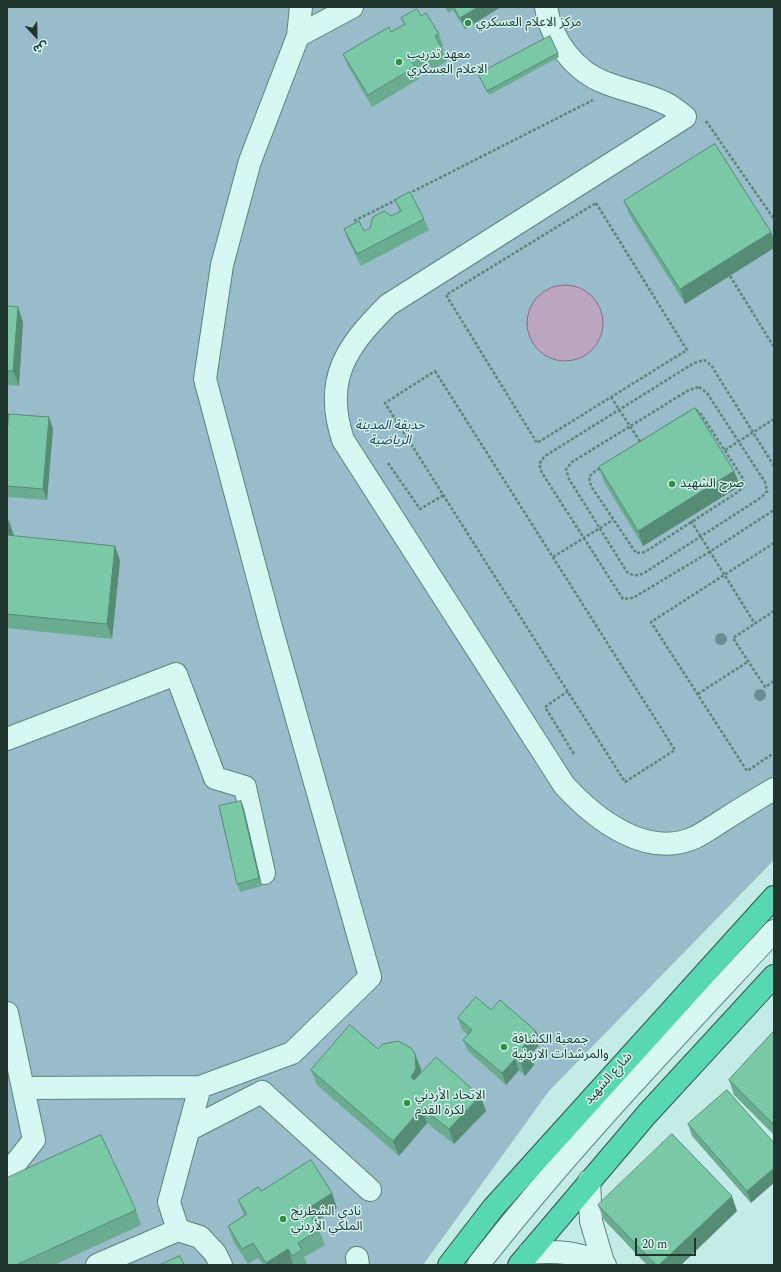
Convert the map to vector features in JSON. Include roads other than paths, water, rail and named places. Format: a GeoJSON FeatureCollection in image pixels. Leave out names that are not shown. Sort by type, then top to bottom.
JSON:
{"type":"FeatureCollection","features":[{"type":"Feature","properties":{"kind":"highway","name":"شارع الشهيد"},"geometry":{"type":"LineString","coordinates":[[449,1265],[493,1208],[774,897]]}},
{"type":"Feature","properties":{"kind":"highway"},"geometry":{"type":"LineString","coordinates":[[524,1259],[588,1181],[647,1114],[774,976]]}},
{"type":"Feature","properties":{"kind":"street"},"geometry":{"type":"LineString","coordinates":[[24,1088],[200,1087],[292,1053],[370,977],[270,627],[205,379],[222,265],[250,161],[298,36],[302,7]]}},
{"type":"Feature","properties":{"kind":"street"},"geometry":{"type":"LineString","coordinates":[[298,36],[352,7]]}},
{"type":"Feature","properties":{"kind":"street"},"geometry":{"type":"LineString","coordinates":[[546,7],[553,30],[562,47],[574,62],[589,74],[606,83],[666,104],[685,117],[388,305],[363,330],[347,354],[342,366],[335,394],[336,418],[343,440],[559,778],[578,801],[608,823],[633,837],[647,841],[679,842],[696,837],[774,789]]}},
{"type":"Feature","properties":{"kind":"street"},"geometry":{"type":"LineString","coordinates":[[7,738],[176,674],[215,778],[245,787],[264,873]]}},
{"type":"Feature","properties":{"kind":"street"},"geometry":{"type":"LineString","coordinates":[[478,1265],[583,1137],[774,931]]}},
{"type":"Feature","properties":{"kind":"street"},"geometry":{"type":"LineString","coordinates":[[492,1265],[556,1185],[608,1126],[774,948]]}},
{"type":"Feature","properties":{"kind":"street"},"geometry":{"type":"LineString","coordinates":[[7,1013],[34,1140],[7,1174]]}},
{"type":"Feature","properties":{"kind":"street"},"geometry":{"type":"LineString","coordinates":[[178,1230],[169,1202],[200,1087]]}},
{"type":"Feature","properties":{"kind":"street"},"geometry":{"type":"LineString","coordinates":[[188,1130],[262,1092],[370,1190]]}},
{"type":"Feature","properties":{"kind":"street"},"geometry":{"type":"LineString","coordinates":[[588,1181],[591,1221],[604,1264]]}},
{"type":"Feature","properties":{"kind":"street"},"geometry":{"type":"LineString","coordinates":[[97,1265],[178,1230],[200,1237],[215,1253],[221,1265]]}},
{"type":"Feature","properties":{"kind":"street"},"geometry":{"type":"LineString","coordinates":[[524,1259],[555,1251],[576,1254],[604,1264]]}},
{"type":"Feature","properties":{"kind":"place","name":"مركز الاعلام العسكري"},"geometry":{"type":"Point","coordinates":[468,23]}},
{"type":"Feature","properties":{"kind":"place","name":"معهد تدريب الاعلام العسكري"},"geometry":{"type":"Point","coordinates":[399,62]}},
{"type":"Feature","properties":{"kind":"place","name":"صرح الشهيد"},"geometry":{"type":"Point","coordinates":[672,484]}},
{"type":"Feature","properties":{"kind":"place","name":"جمعية الكشافة والمرشدات الاردنية"},"geometry":{"type":"Point","coordinates":[504,1047]}},
{"type":"Feature","properties":{"kind":"place","name":"الاتحاد الأردني لكرة القدم"},"geometry":{"type":"Point","coordinates":[407,1103]}},
{"type":"Feature","properties":{"kind":"place","name":"نادي الشطرنج الملكي الأردني"},"geometry":{"type":"Point","coordinates":[283,1219]}},
{"type":"Feature","properties":{"kind":"park label","name":"حديقة المدينة الرياضية"},"geometry":{"type":"Point","coordinates":[390,434]}}]}
